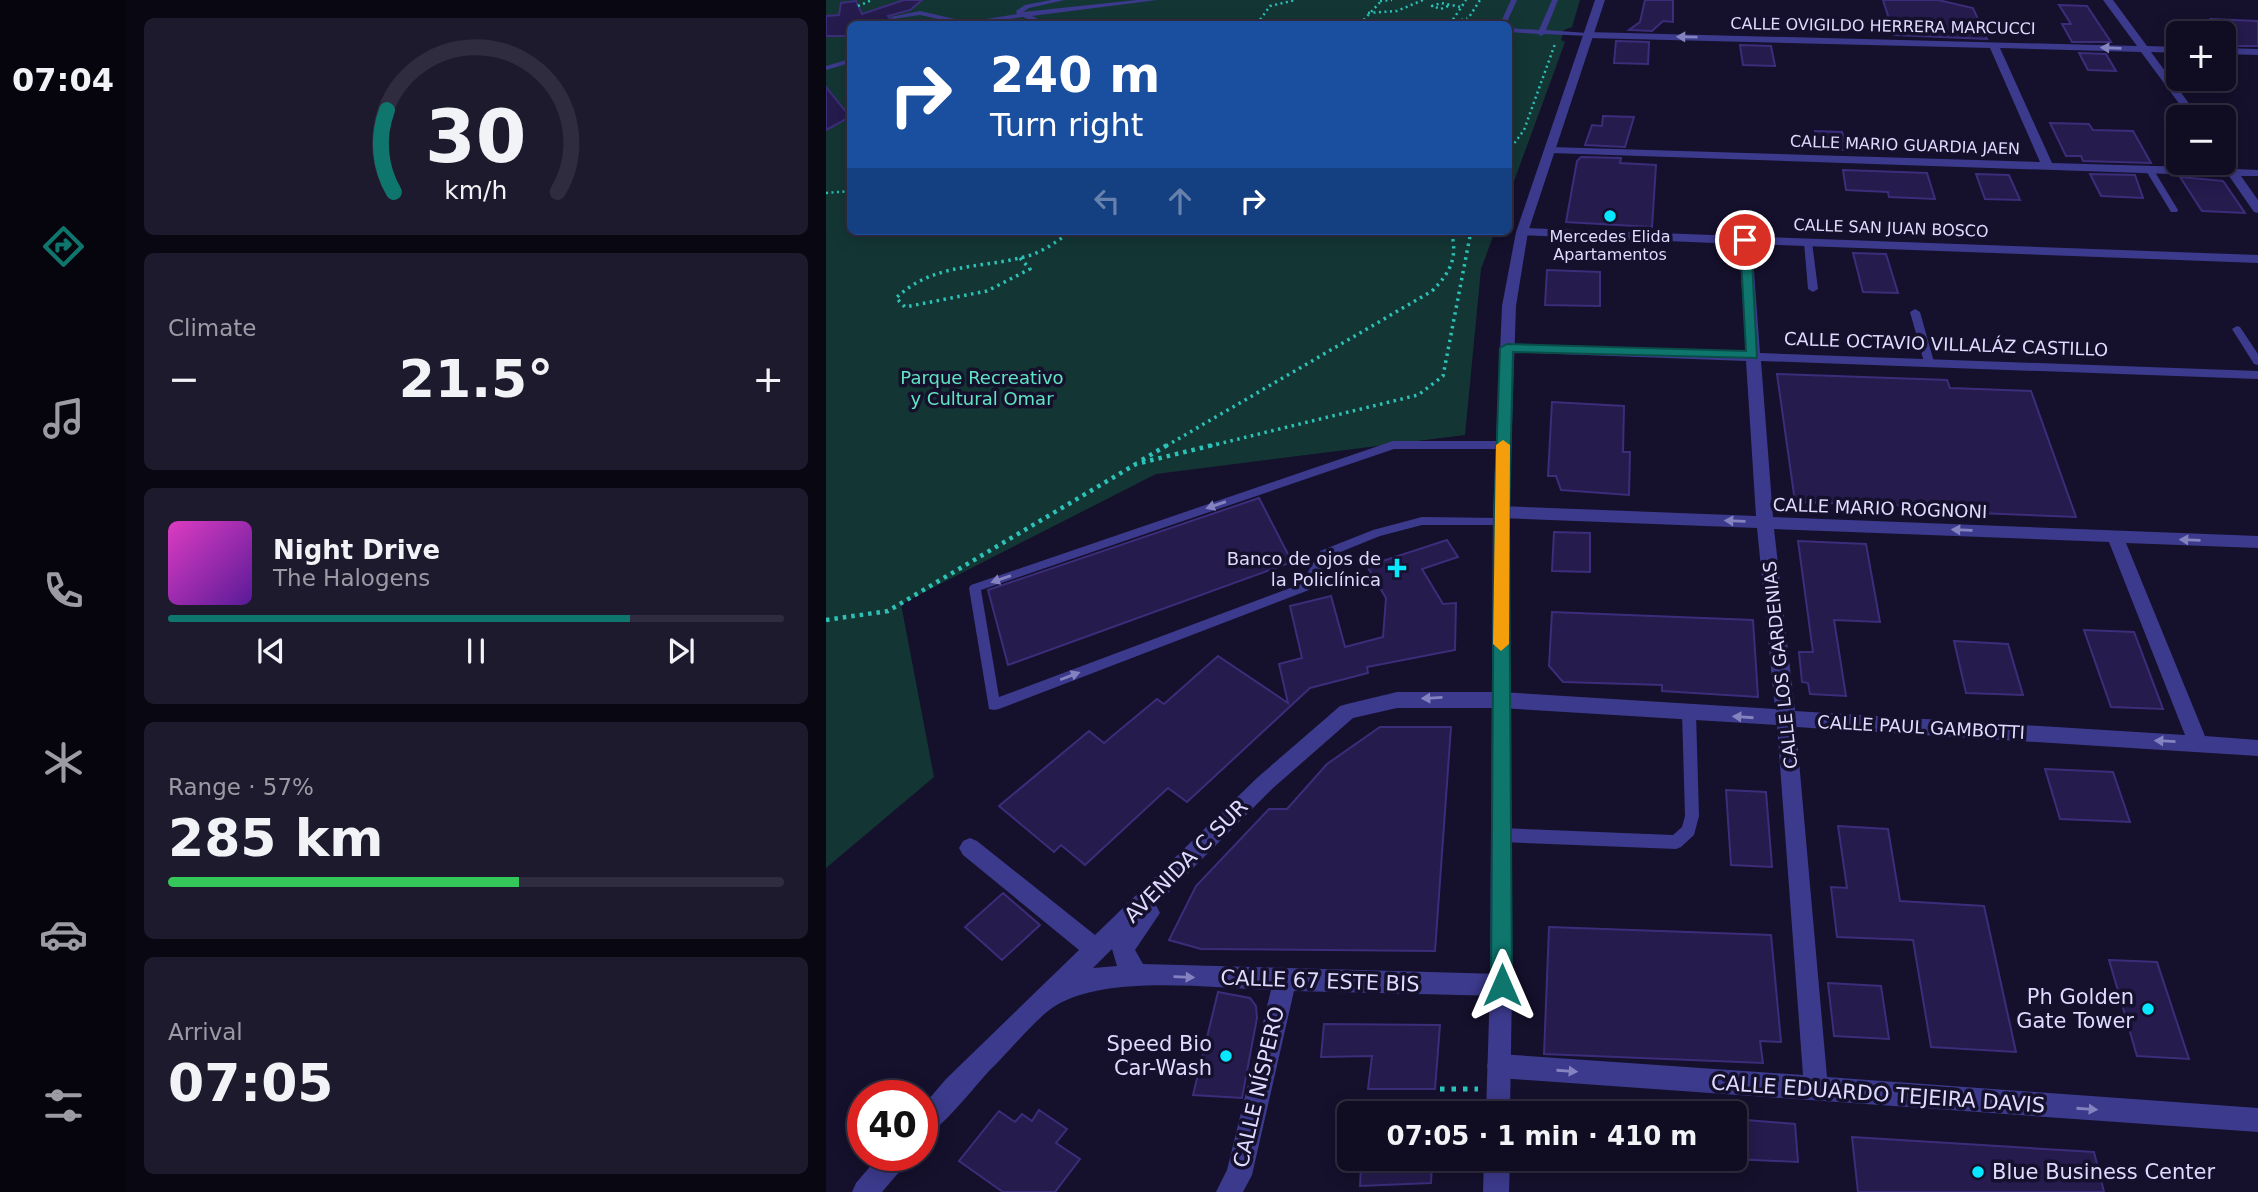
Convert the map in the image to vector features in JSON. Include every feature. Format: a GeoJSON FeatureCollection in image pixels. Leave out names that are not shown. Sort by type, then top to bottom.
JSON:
{"type":"FeatureCollection","features":[{"type":"Feature","properties":{"kind":"street"},"geometry":{"type":"LineString","coordinates":[[1498,1101],[1502,985],[1501,517],[1507,348],[1513,271],[1522,232],[1600,0]]}},
{"type":"Feature","properties":{"kind":"street"},"geometry":{"type":"LineString","coordinates":[[2108,0],[2185,105]]}},
{"type":"Feature","properties":{"kind":"street","name":"CALLE OVIGILDO HERRERA MARCUCCI"},"geometry":{"type":"LineString","coordinates":[[1587,35],[2166,50]]}},
{"type":"Feature","properties":{"kind":"street"},"geometry":{"type":"LineString","coordinates":[[1993,44],[2048,165]]}},
{"type":"Feature","properties":{"kind":"street"},"geometry":{"type":"LineString","coordinates":[[2236,51],[2258,52]]}},
{"type":"Feature","properties":{"kind":"street","name":"CALLE MARIO GUARDIA JAEN"},"geometry":{"type":"LineString","coordinates":[[1550,150],[2166,170]]}},
{"type":"Feature","properties":{"kind":"street","name":"CALLE MARIO GUARDIA JAEN"},"geometry":{"type":"LineString","coordinates":[[2236,172],[2258,173]]}},
{"type":"Feature","properties":{"kind":"street"},"geometry":{"type":"LineString","coordinates":[[2234,175],[2258,208]]}},
{"type":"Feature","properties":{"kind":"street","name":"CALLE SAN JUAN BOSCO"},"geometry":{"type":"LineString","coordinates":[[1522,232],[2258,259]]}},
{"type":"Feature","properties":{"kind":"street","name":"CALLE LOS GARDENIAS"},"geometry":{"type":"LineString","coordinates":[[1745,240],[1765,523],[1786,720],[1816,1090]]}},
{"type":"Feature","properties":{"kind":"street","name":"CALLE OCTAVIO VILLALÁZ CASTILLO"},"geometry":{"type":"LineString","coordinates":[[1507,348],[2258,375]]}},
{"type":"Feature","properties":{"kind":"street","name":"CALLE MARIO ROGNONI"},"geometry":{"type":"LineString","coordinates":[[1501,517],[1765,523],[2258,542]]}},
{"type":"Feature","properties":{"kind":"street"},"geometry":{"type":"LineString","coordinates":[[2115,536],[2198,743]]}},
{"type":"Feature","properties":{"kind":"street","name":"AVENIDA C SUR"},"geometry":{"type":"LineString","coordinates":[[938,1108],[1265,783],[1348,712],[1397,700],[1500,700]]}},
{"type":"Feature","properties":{"kind":"street","name":"CALLE PAUL GAMBOTTI"},"geometry":{"type":"LineString","coordinates":[[1500,700],[2258,748]]}},
{"type":"Feature","properties":{"kind":"street"},"geometry":{"type":"LineString","coordinates":[[970,848],[1096,950]]}},
{"type":"Feature","properties":{"kind":"street"},"geometry":{"type":"LineString","coordinates":[[1138,975],[1126,961],[1123,947],[1134,930],[1177,882],[1197,849]]}},
{"type":"Feature","properties":{"kind":"street","name":"CALLE 67 ESTE BIS"},"geometry":{"type":"LineString","coordinates":[[1047,998],[1092,979],[1138,975],[1502,985]]}},
{"type":"Feature","properties":{"kind":"street","name":"CALLE NÍSPERO"},"geometry":{"type":"LineString","coordinates":[[1229,1192],[1239,1175],[1285,980]]}},
{"type":"Feature","properties":{"kind":"street","name":"CALLE EDUARDO TEJEIRA DAVIS"},"geometry":{"type":"LineString","coordinates":[[1499,1066],[2258,1120]]}},
{"type":"Feature","properties":{"kind":"street"},"geometry":{"type":"LineString","coordinates":[[865,1192],[883,1171]]}},
{"type":"Feature","properties":{"kind":"street"},"geometry":{"type":"LineString","coordinates":[[1496,1192],[1497,1171]]}},
{"type":"Feature","properties":{"kind":"lane"},"geometry":{"type":"LineString","coordinates":[[1037,21],[1019,13],[1019,10],[1062,0]]}},
{"type":"Feature","properties":{"kind":"lane"},"geometry":{"type":"LineString","coordinates":[[980,21],[1154,0]]}},
{"type":"Feature","properties":{"kind":"lane"},"geometry":{"type":"LineString","coordinates":[[1504,21],[1514,0]]}},
{"type":"Feature","properties":{"kind":"lane"},"geometry":{"type":"LineString","coordinates":[[1544,36],[1555,0]]}},
{"type":"Feature","properties":{"kind":"lane"},"geometry":{"type":"LineString","coordinates":[[894,17],[920,13],[953,21]]}},
{"type":"Feature","properties":{"kind":"lane"},"geometry":{"type":"LineString","coordinates":[[1512,31],[1544,36],[1587,35]]}},
{"type":"Feature","properties":{"kind":"lane"},"geometry":{"type":"LineString","coordinates":[[826,68],[847,62]]}},
{"type":"Feature","properties":{"kind":"lane"},"geometry":{"type":"LineString","coordinates":[[2149,169],[2174,209]]}},
{"type":"Feature","properties":{"kind":"lane"},"geometry":{"type":"LineString","coordinates":[[1808,242],[1813,289]]}},
{"type":"Feature","properties":{"kind":"lane"},"geometry":{"type":"LineString","coordinates":[[1915,312],[1929,362]]}},
{"type":"Feature","properties":{"kind":"lane"},"geometry":{"type":"LineString","coordinates":[[2237,329],[2258,362]]}},
{"type":"Feature","properties":{"kind":"lane"},"geometry":{"type":"LineString","coordinates":[[1501,517],[1422,521],[1377,533],[1324,554],[1305,587],[994,705],[975,588],[1393,445],[1503,445]]}},
{"type":"Feature","properties":{"kind":"lane"},"geometry":{"type":"LineString","coordinates":[[1501,835],[1676,842],[1689,830],[1692,816],[1689,713]]}},
{"type":"Feature","properties":{"kind":"path"},"geometry":{"type":"LineString","coordinates":[[858,6],[872,0]]}},
{"type":"Feature","properties":{"kind":"path"},"geometry":{"type":"LineString","coordinates":[[1259,21],[1270,6],[1296,0]]}},
{"type":"Feature","properties":{"kind":"path"},"geometry":{"type":"LineString","coordinates":[[1362,21],[1381,1],[1392,0]]}},
{"type":"Feature","properties":{"kind":"path"},"geometry":{"type":"LineString","coordinates":[[1368,13],[1397,11],[1423,0]]}},
{"type":"Feature","properties":{"kind":"path"},"geometry":{"type":"LineString","coordinates":[[1452,21],[1466,0]]}},
{"type":"Feature","properties":{"kind":"path"},"geometry":{"type":"LineString","coordinates":[[1458,21],[1466,18],[1480,0]]}},
{"type":"Feature","properties":{"kind":"path"},"geometry":{"type":"LineString","coordinates":[[1448,6],[1461,7]]}},
{"type":"Feature","properties":{"kind":"path"},"geometry":{"type":"LineString","coordinates":[[1512,146],[1524,130],[1557,39],[1544,36]]}},
{"type":"Feature","properties":{"kind":"path"},"geometry":{"type":"LineString","coordinates":[[826,193],[847,191]]}},
{"type":"Feature","properties":{"kind":"path"},"geometry":{"type":"LineString","coordinates":[[1020,258],[1030,269],[1016,281],[925,305],[905,307],[896,298],[909,283],[946,268],[1020,258],[1064,235]]}},
{"type":"Feature","properties":{"kind":"path"},"geometry":{"type":"LineString","coordinates":[[826,620],[888,611],[1432,291],[1450,273],[1456,258],[1452,235]]}},
{"type":"Feature","properties":{"kind":"path"},"geometry":{"type":"LineString","coordinates":[[1136,464],[1338,416],[1418,395],[1430,387],[1443,376],[1470,235]]}},
{"type":"Feature","properties":{"kind":"green space","name":"Parque Recreativo y Cultural Omar"},"geometry":{"type":"Polygon","coordinates":[[[826,0],[1580,0],[1572,27],[1564,30],[1561,40],[1565,42],[1512,187],[1512,21],[847,21],[847,235],[1494,235],[1481,269],[1465,435],[1156,474],[901,604],[934,777],[826,868],[826,0]]]}},
{"type":"Feature","properties":{"kind":"building"},"geometry":{"type":"Polygon","coordinates":[[[904,0],[922,0],[910,10],[888,16],[892,21],[847,21],[847,36],[826,36],[826,16],[839,15],[841,3],[856,1],[862,14],[904,0]]]}},
{"type":"Feature","properties":{"kind":"building"},"geometry":{"type":"Polygon","coordinates":[[[1645,0],[1673,0],[1673,22],[1663,21],[1652,31],[1629,30],[1640,22],[1645,0]]]}},
{"type":"Feature","properties":{"kind":"building"},"geometry":{"type":"Polygon","coordinates":[[[1883,0],[1938,0],[1973,8],[1987,39],[1894,35],[1883,0]]]}},
{"type":"Feature","properties":{"kind":"building"},"geometry":{"type":"Polygon","coordinates":[[[2059,5],[2087,6],[2111,42],[2072,42],[2062,24],[2071,24],[2059,5]]]}},
{"type":"Feature","properties":{"kind":"building"},"geometry":{"type":"Polygon","coordinates":[[[2211,19],[2258,21],[2258,46],[2236,46],[2236,21],[2211,19]]]}},
{"type":"Feature","properties":{"kind":"building"},"geometry":{"type":"Polygon","coordinates":[[[1616,41],[1649,42],[1648,64],[1614,63],[1616,41]]]}},
{"type":"Feature","properties":{"kind":"building"},"geometry":{"type":"Polygon","coordinates":[[[1740,45],[1771,46],[1775,66],[1743,65],[1740,45]]]}},
{"type":"Feature","properties":{"kind":"building"},"geometry":{"type":"Polygon","coordinates":[[[2079,53],[2106,54],[2116,71],[2088,70],[2079,53]]]}},
{"type":"Feature","properties":{"kind":"building"},"geometry":{"type":"Polygon","coordinates":[[[826,87],[847,113],[847,119],[826,130],[826,87]]]}},
{"type":"Feature","properties":{"kind":"building"},"geometry":{"type":"Polygon","coordinates":[[[1603,116],[1634,117],[1625,147],[1585,145],[1592,125],[1602,126],[1603,116]]]}},
{"type":"Feature","properties":{"kind":"building"},"geometry":{"type":"Polygon","coordinates":[[[2050,123],[2089,124],[2093,130],[2133,131],[2151,163],[2083,161],[2081,156],[2066,156],[2050,123]]]}},
{"type":"Feature","properties":{"kind":"building"},"geometry":{"type":"Polygon","coordinates":[[[1815,131],[1842,132],[1847,150],[1819,149],[1815,131]]]}},
{"type":"Feature","properties":{"kind":"building"},"geometry":{"type":"Polygon","coordinates":[[[1581,157],[1621,158],[1620,163],[1656,165],[1652,227],[1566,222],[1577,161],[1581,157]]]}},
{"type":"Feature","properties":{"kind":"building"},"geometry":{"type":"Polygon","coordinates":[[[1843,170],[1927,173],[1935,199],[1889,197],[1888,192],[1846,190],[1843,170]]]}},
{"type":"Feature","properties":{"kind":"building"},"geometry":{"type":"Polygon","coordinates":[[[1976,174],[2009,175],[2020,200],[1985,199],[1976,174]]]}},
{"type":"Feature","properties":{"kind":"building"},"geometry":{"type":"Polygon","coordinates":[[[2090,174],[2135,175],[2143,198],[2101,196],[2090,174]]]}},
{"type":"Feature","properties":{"kind":"building"},"geometry":{"type":"Polygon","coordinates":[[[2180,177],[2223,181],[2245,213],[2202,211],[2180,177]]]}},
{"type":"Feature","properties":{"kind":"building"},"geometry":{"type":"Polygon","coordinates":[[[1853,253],[1886,254],[1898,293],[1863,292],[1853,253]]]}},
{"type":"Feature","properties":{"kind":"building"},"geometry":{"type":"Polygon","coordinates":[[[1547,270],[1600,272],[1600,306],[1545,305],[1547,270]]]}},
{"type":"Feature","properties":{"kind":"building"},"geometry":{"type":"Polygon","coordinates":[[[1777,374],[1947,380],[1950,388],[2031,391],[2076,517],[1978,513],[1977,508],[1795,502],[1777,374]]]}},
{"type":"Feature","properties":{"kind":"building"},"geometry":{"type":"Polygon","coordinates":[[[1552,402],[1624,406],[1623,452],[1630,452],[1629,495],[1561,490],[1556,476],[1548,476],[1552,402]]]}},
{"type":"Feature","properties":{"kind":"building"},"geometry":{"type":"Polygon","coordinates":[[[1259,498],[1292,562],[1008,665],[988,590],[1259,498]]]}},
{"type":"Feature","properties":{"kind":"building"},"geometry":{"type":"Polygon","coordinates":[[[1554,532],[1590,533],[1590,572],[1552,571],[1554,532]]]}},
{"type":"Feature","properties":{"kind":"building"},"geometry":{"type":"Polygon","coordinates":[[[1447,540],[1458,557],[1422,569],[1443,604],[1456,603],[1455,650],[1367,667],[1368,673],[1310,688],[1187,802],[1168,788],[1085,865],[1061,845],[1054,852],[999,806],[1089,731],[1104,743],[1157,699],[1164,704],[1218,656],[1288,703],[1279,664],[1302,658],[1290,606],[1331,596],[1345,647],[1383,637],[1386,598],[1367,566],[1447,540]]]}},
{"type":"Feature","properties":{"kind":"building"},"geometry":{"type":"Polygon","coordinates":[[[1798,541],[1866,544],[1880,622],[1834,620],[1846,696],[1810,694],[1808,683],[1802,682],[1799,652],[1813,652],[1798,541]]]}},
{"type":"Feature","properties":{"kind":"building"},"geometry":{"type":"Polygon","coordinates":[[[1552,612],[1753,620],[1758,697],[1662,691],[1662,685],[1563,682],[1549,666],[1552,612]]]}},
{"type":"Feature","properties":{"kind":"building"},"geometry":{"type":"Polygon","coordinates":[[[2084,630],[2134,632],[2163,709],[2111,707],[2084,630]]]}},
{"type":"Feature","properties":{"kind":"building"},"geometry":{"type":"Polygon","coordinates":[[[1954,641],[2008,644],[2023,695],[1966,693],[1954,641]]]}},
{"type":"Feature","properties":{"kind":"building"},"geometry":{"type":"Polygon","coordinates":[[[1380,727],[1451,727],[1435,951],[1201,949],[1169,940],[1196,886],[1269,809],[1287,809],[1327,764],[1380,727]]]}},
{"type":"Feature","properties":{"kind":"building"},"geometry":{"type":"Polygon","coordinates":[[[2045,769],[2113,772],[2130,822],[2060,819],[2045,769]]]}},
{"type":"Feature","properties":{"kind":"building"},"geometry":{"type":"Polygon","coordinates":[[[1726,790],[1766,792],[1772,867],[1731,865],[1726,790]]]}},
{"type":"Feature","properties":{"kind":"building"},"geometry":{"type":"Polygon","coordinates":[[[1838,826],[1888,829],[1900,901],[1984,906],[2016,1052],[1931,1047],[1913,940],[1837,937],[1831,887],[1847,888],[1838,826]]]}},
{"type":"Feature","properties":{"kind":"building"},"geometry":{"type":"Polygon","coordinates":[[[1003,893],[1040,925],[1002,960],[965,927],[1003,893]]]}},
{"type":"Feature","properties":{"kind":"building"},"geometry":{"type":"Polygon","coordinates":[[[1549,927],[1771,935],[1781,1042],[1760,1041],[1763,1063],[1544,1054],[1549,927]]]}},
{"type":"Feature","properties":{"kind":"building","name":"Ph Golden Gate Tower"},"geometry":{"type":"Polygon","coordinates":[[[2109,960],[2157,962],[2189,1059],[2137,1056],[2109,960]]]}},
{"type":"Feature","properties":{"kind":"building"},"geometry":{"type":"Polygon","coordinates":[[[1828,983],[1881,986],[1889,1039],[1834,1036],[1828,983]]]}},
{"type":"Feature","properties":{"kind":"building","name":"Speed Bio Car-Wash"},"geometry":{"type":"Polygon","coordinates":[[[1218,992],[1250,998],[1256,1006],[1257,1018],[1242,1098],[1193,1095],[1218,992]]]}},
{"type":"Feature","properties":{"kind":"building"},"geometry":{"type":"Polygon","coordinates":[[[1324,1024],[1440,1025],[1435,1089],[1368,1089],[1372,1056],[1321,1057],[1324,1024]]]}},
{"type":"Feature","properties":{"kind":"building"},"geometry":{"type":"Polygon","coordinates":[[[1039,1110],[1067,1129],[1056,1143],[1080,1159],[1055,1192],[1003,1192],[959,1161],[999,1111],[1015,1122],[1022,1114],[1032,1121],[1039,1110]]]}},
{"type":"Feature","properties":{"kind":"building"},"geometry":{"type":"Polygon","coordinates":[[[1747,1120],[1795,1124],[1798,1162],[1747,1160],[1747,1120]]]}},
{"type":"Feature","properties":{"kind":"building","name":"Blue Business Center"},"geometry":{"type":"Polygon","coordinates":[[[1852,1137],[2094,1152],[2104,1192],[1858,1192],[1852,1137]]]}},
{"type":"Feature","properties":{"kind":"building"},"geometry":{"type":"Polygon","coordinates":[[[1361,1171],[1432,1171],[1431,1183],[1360,1186],[1361,1171]]]}},
{"type":"Feature","properties":{"kind":"slow traffic"},"geometry":{"type":"LineString","coordinates":[[1501,644],[1503,445]]}},
{"type":"Feature","properties":{"kind":"place","name":"Mercedes Elida Apartamentos"},"geometry":{"type":"Point","coordinates":[1610,216]}},
{"type":"Feature","properties":{"kind":"place","name":"Banco de ojos de la Policlínica"},"geometry":{"type":"Point","coordinates":[1397,568]}},
{"type":"Feature","properties":{"kind":"place","name":"Ph Golden Gate Tower"},"geometry":{"type":"Point","coordinates":[2148,1009]}},
{"type":"Feature","properties":{"kind":"place","name":"Speed Bio Car-Wash"},"geometry":{"type":"Point","coordinates":[1226,1056]}},
{"type":"Feature","properties":{"kind":"place","name":"Blue Business Center"},"geometry":{"type":"Point","coordinates":[1978,1172]}},
{"type":"Feature","properties":{"kind":"route"},"geometry":{"type":"LineString","coordinates":[[1502,985],[1501,522],[1507,348],[1752,356],[1745,240]]}}]}
